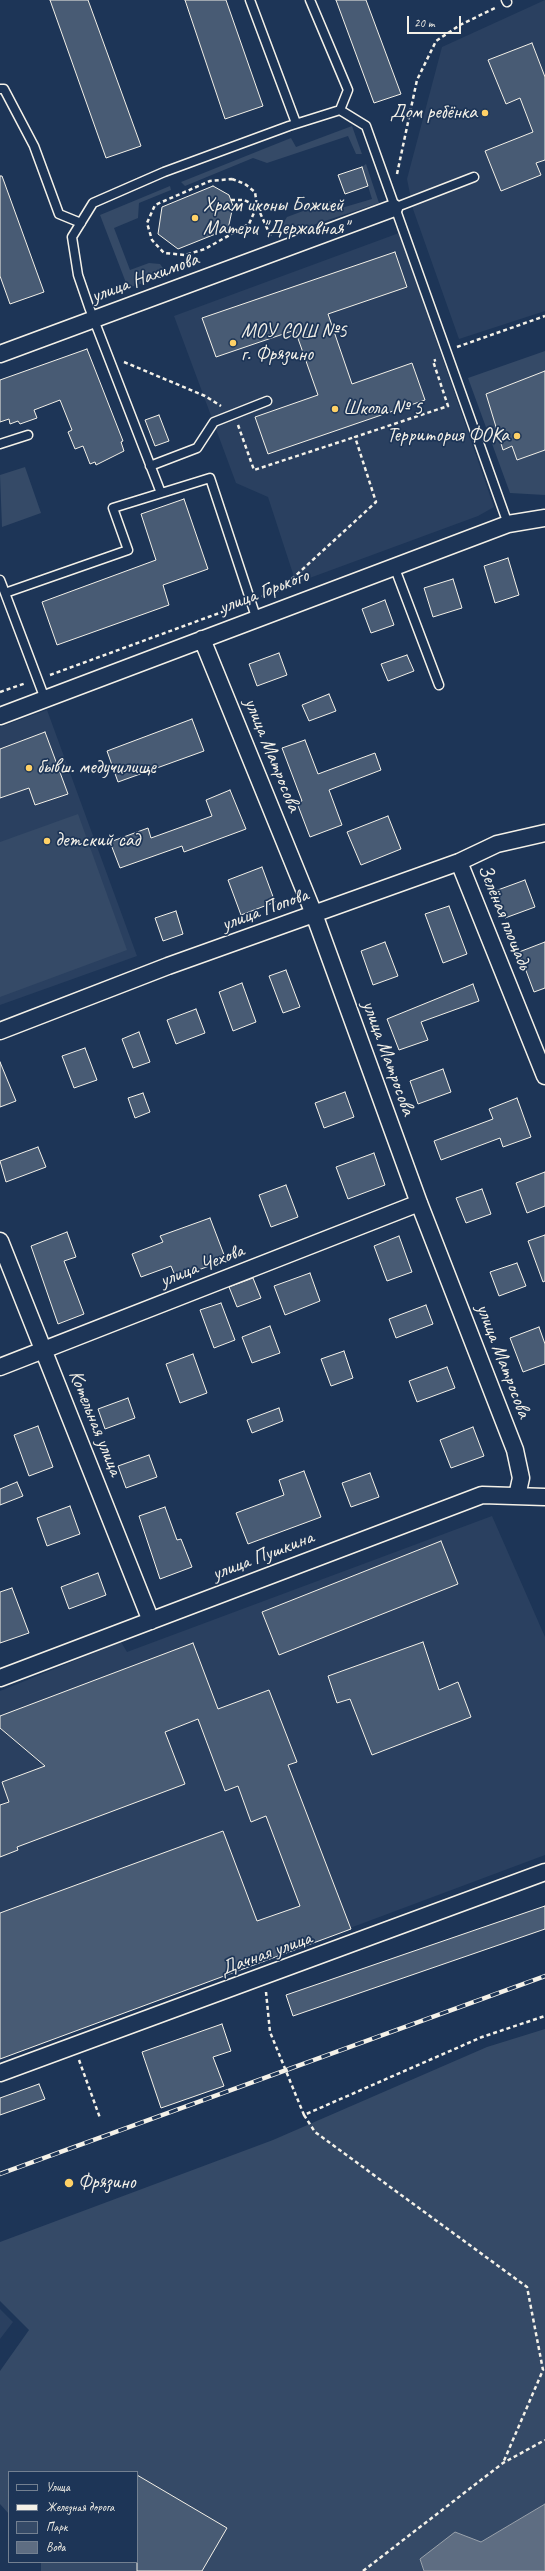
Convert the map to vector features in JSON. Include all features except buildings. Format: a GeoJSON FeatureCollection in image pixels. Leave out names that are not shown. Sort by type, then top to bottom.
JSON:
{"type":"FeatureCollection","features":[{"type":"Feature","properties":{"kind":"street","name":"улица Нахимова"},"geometry":{"type":"LineString","coordinates":[[0,354],[394,208]]}},
{"type":"Feature","properties":{"kind":"street","name":"улица Горького"},"geometry":{"type":"LineString","coordinates":[[0,716],[256,617],[508,524],[545,518]]}},
{"type":"Feature","properties":{"kind":"street","name":"улица Матросова"},"geometry":{"type":"LineString","coordinates":[[202,639],[314,914],[419,1204],[515,1450],[521,1478],[517,1496]]}},
{"type":"Feature","properties":{"kind":"street","name":"улица Попова"},"geometry":{"type":"LineString","coordinates":[[0,1031],[168,966],[459,862],[497,844],[545,833]]}},
{"type":"Feature","properties":{"kind":"street","name":"Зелёная площадь"},"geometry":{"type":"LineString","coordinates":[[459,862],[545,1076]]}},
{"type":"Feature","properties":{"kind":"street","name":"улица Чехова"},"geometry":{"type":"LineString","coordinates":[[0,1367],[419,1204]]}},
{"type":"Feature","properties":{"kind":"street","name":"Котельная улица"},"geometry":{"type":"LineString","coordinates":[[0,1241],[151,1621]]}},
{"type":"Feature","properties":{"kind":"street","name":"улица Пушкина"},"geometry":{"type":"LineString","coordinates":[[0,1678],[482,1495],[545,1497]]}},
{"type":"Feature","properties":{"kind":"street","name":"Дачная улица"},"geometry":{"type":"LineString","coordinates":[[0,2073],[75,2047],[545,1872]]}},
{"type":"Feature","properties":{"kind":"lane"},"geometry":{"type":"LineString","coordinates":[[250,0],[296,123]]}},
{"type":"Feature","properties":{"kind":"lane"},"geometry":{"type":"LineString","coordinates":[[310,0],[348,90],[340,110]]}},
{"type":"Feature","properties":{"kind":"lane"},"geometry":{"type":"LineString","coordinates":[[0,89],[4,89],[34,146],[59,214],[81,223]]}},
{"type":"Feature","properties":{"kind":"lane"},"geometry":{"type":"LineString","coordinates":[[160,493],[93,320],[78,275],[72,237],[93,203],[164,172],[296,123],[340,110],[366,126],[444,354],[508,524]]}},
{"type":"Feature","properties":{"kind":"lane"},"geometry":{"type":"LineString","coordinates":[[394,208],[474,177]]}},
{"type":"Feature","properties":{"kind":"lane"},"geometry":{"type":"LineString","coordinates":[[150,466],[196,448],[214,422],[267,401]]}},
{"type":"Feature","properties":{"kind":"lane"},"geometry":{"type":"LineString","coordinates":[[0,444],[28,435]]}},
{"type":"Feature","properties":{"kind":"lane"},"geometry":{"type":"LineString","coordinates":[[5,593],[128,550],[113,508],[210,478],[256,617]]}},
{"type":"Feature","properties":{"kind":"lane"},"geometry":{"type":"LineString","coordinates":[[394,566],[439,685]]}},
{"type":"Feature","properties":{"kind":"lane"},"geometry":{"type":"LineString","coordinates":[[0,580],[45,699]]}},
{"type":"Feature","properties":{"kind":"path"},"geometry":{"type":"LineString","coordinates":[[396,182],[417,80],[436,41],[460,25],[507,1]]}},
{"type":"Feature","properties":{"kind":"path"},"geometry":{"type":"LineString","coordinates":[[257,206],[249,224],[205,249],[185,255],[164,253],[152,240],[147,223],[156,205],[210,180],[232,179],[245,184],[255,192],[257,206],[264,218],[276,252]]}},
{"type":"Feature","properties":{"kind":"path"},"geometry":{"type":"LineString","coordinates":[[230,200],[244,200],[257,206]]}},
{"type":"Feature","properties":{"kind":"path"},"geometry":{"type":"LineString","coordinates":[[0,692],[38,680],[281,589],[376,502],[355,437],[448,406],[433,361],[444,354],[545,316]]}},
{"type":"Feature","properties":{"kind":"path"},"geometry":{"type":"LineString","coordinates":[[264,1977],[270,2032],[304,2115],[315,2132],[527,2287],[543,2370],[502,2463]]}},
{"type":"Feature","properties":{"kind":"path"},"geometry":{"type":"LineString","coordinates":[[304,2115],[482,2037],[545,2016]]}},
{"type":"Feature","properties":{"kind":"path"},"geometry":{"type":"LineString","coordinates":[[75,2047],[100,2118]]}},
{"type":"Feature","properties":{"kind":"path"},"geometry":{"type":"LineString","coordinates":[[363,2571],[502,2463],[545,2440]]}},
{"type":"Feature","properties":{"kind":"shaded area","name":"Дом ребёнка"},"geometry":{"type":"Polygon","coordinates":[[[545,0],[545,311],[459,339],[413,209],[407,179],[442,47],[545,0]]]}},
{"type":"Feature","properties":{"kind":"shaded area","name":"Школа № 5"},"geometry":{"type":"Polygon","coordinates":[[[399,233],[494,507],[478,516],[296,583],[268,497],[236,483],[174,316],[399,233]]]}},
{"type":"Feature","properties":{"kind":"shaded area","name":"детский сад"},"geometry":{"type":"Polygon","coordinates":[[[47,710],[137,956],[0,1005],[0,727],[47,710]]]}},
{"type":"Feature","properties":{"kind":"shaded area"},"geometry":{"type":"Polygon","coordinates":[[[492,1516],[545,1637],[545,1855],[0,2059],[0,1691],[121,1642],[127,1652],[492,1516]]]}},
{"type":"Feature","properties":{"kind":"shaded area"},"geometry":{"type":"Polygon","coordinates":[[[0,2309],[13,2322],[0,2339],[0,2309]]]}},
{"type":"Feature","properties":{"kind":"green space"},"geometry":{"type":"Polygon","coordinates":[[[352,126],[362,154],[356,154],[348,136],[267,163],[253,158],[185,186],[181,182],[291,138],[296,147],[352,126]]]}},
{"type":"Feature","properties":{"kind":"green space"},"geometry":{"type":"Polygon","coordinates":[[[366,164],[379,203],[283,235],[281,227],[287,217],[330,201],[338,209],[372,199],[362,167],[366,164]]]}},
{"type":"Feature","properties":{"kind":"green space"},"geometry":{"type":"Polygon","coordinates":[[[170,186],[171,190],[139,203],[138,218],[114,228],[130,270],[149,263],[160,264],[168,275],[128,288],[100,215],[170,186]]]}},
{"type":"Feature","properties":{"kind":"green space","name":"Территория ФОКа"},"geometry":{"type":"Polygon","coordinates":[[[545,351],[545,495],[510,493],[468,378],[545,351]]]}},
{"type":"Feature","properties":{"kind":"green space"},"geometry":{"type":"Polygon","coordinates":[[[25,467],[41,513],[2,527],[0,475],[25,467]]]}},
{"type":"Feature","properties":{"kind":"green space","name":"детский сад"},"geometry":{"type":"Polygon","coordinates":[[[78,814],[127,950],[0,997],[0,842],[78,814]]]}},
{"type":"Feature","properties":{"kind":"green space"},"geometry":{"type":"Polygon","coordinates":[[[545,2029],[545,2504],[481,2542],[420,2559],[424,2571],[41,2571],[41,2563],[138,2563],[138,2471],[8,2471],[8,2513],[0,2504],[0,2371],[29,2330],[0,2301],[0,2242],[273,2140],[487,2047],[545,2029]]]}},
{"type":"Feature","properties":{"kind":"water"},"geometry":{"type":"Polygon","coordinates":[[[545,2504],[545,2571],[424,2571],[420,2559],[455,2532],[481,2542],[545,2504]]]}},
{"type":"Feature","properties":{"kind":"railway"},"geometry":{"type":"LineString","coordinates":[[0,2174],[545,1976]]}},
{"type":"Feature","properties":{"kind":"place","name":"Дом ребёнка"},"geometry":{"type":"Point","coordinates":[485,113]}},
{"type":"Feature","properties":{"kind":"place","name":"Храм иконы Божией Матери \"Державная\""},"geometry":{"type":"Point","coordinates":[195,218]}},
{"type":"Feature","properties":{"kind":"place","name":"МОУ СОШ №5 г. Фрязино"},"geometry":{"type":"Point","coordinates":[233,343]}},
{"type":"Feature","properties":{"kind":"place","name":"Школа № 5"},"geometry":{"type":"Point","coordinates":[335,409]}},
{"type":"Feature","properties":{"kind":"place","name":"Территория ФОКа"},"geometry":{"type":"Point","coordinates":[517,436]}},
{"type":"Feature","properties":{"kind":"place","name":"бывш. медучилище"},"geometry":{"type":"Point","coordinates":[29,768]}},
{"type":"Feature","properties":{"kind":"place","name":"детский сад"},"geometry":{"type":"Point","coordinates":[47,841]}},
{"type":"Feature","properties":{"kind":"place","name":"Фрязино"},"geometry":{"type":"Point","coordinates":[69,2183]}}]}
